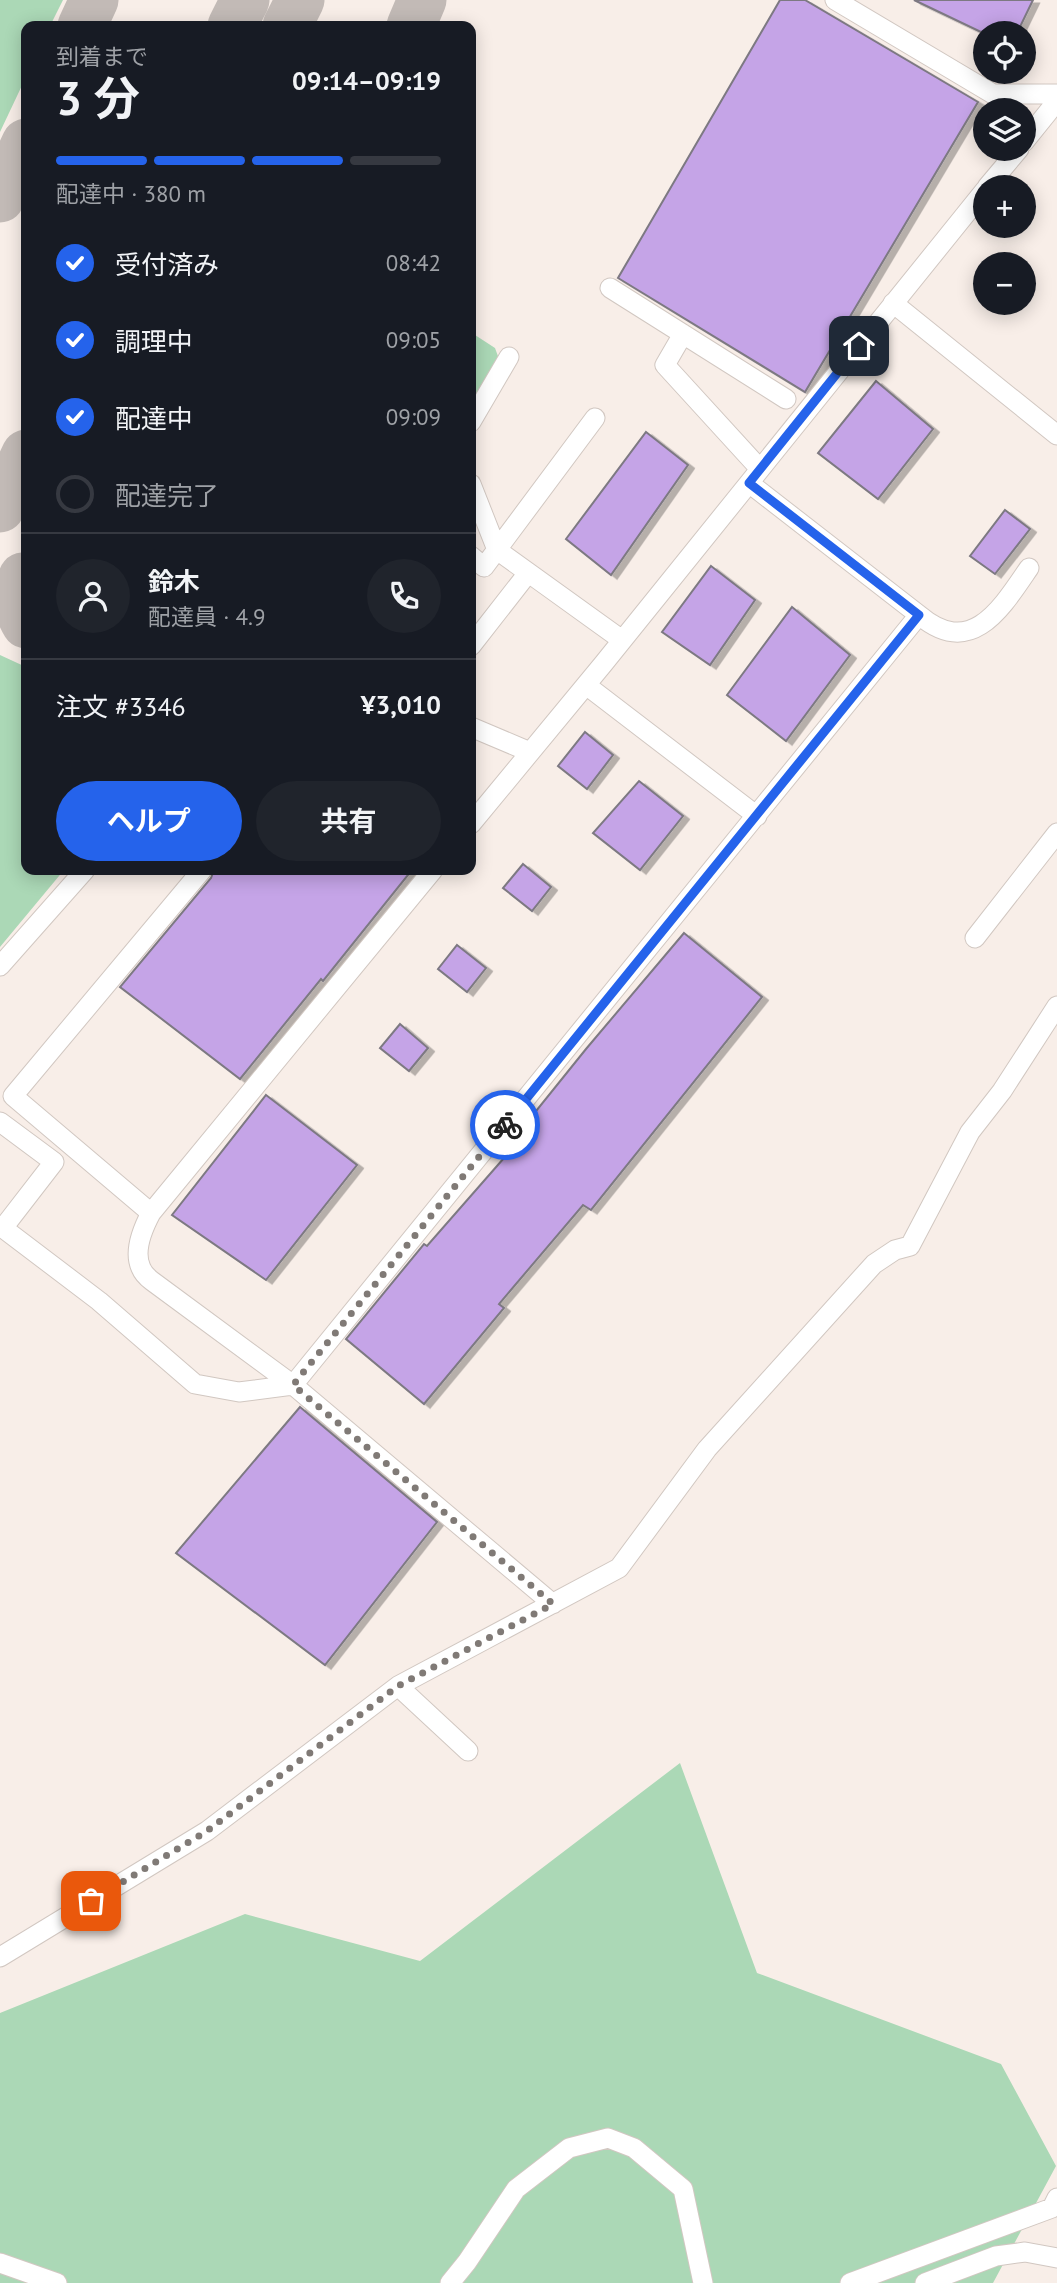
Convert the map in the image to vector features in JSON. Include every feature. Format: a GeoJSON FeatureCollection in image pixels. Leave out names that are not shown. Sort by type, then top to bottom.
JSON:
{"type":"FeatureCollection","features":[{"type":"Feature","properties":{"kind":"street"},"geometry":{"type":"LineString","coordinates":[[835,0],[993,93],[1057,94]]}},
{"type":"Feature","properties":{"kind":"street"},"geometry":{"type":"LineString","coordinates":[[1036,127],[1057,102]]}},
{"type":"Feature","properties":{"kind":"street"},"geometry":{"type":"LineString","coordinates":[[997,175],[1008,161]]}},
{"type":"Feature","properties":{"kind":"street"},"geometry":{"type":"LineString","coordinates":[[476,818],[973,205]]}},
{"type":"Feature","properties":{"kind":"street"},"geometry":{"type":"LineString","coordinates":[[610,289],[786,399]]}},
{"type":"Feature","properties":{"kind":"street"},"geometry":{"type":"LineString","coordinates":[[893,303],[1057,435]]}},
{"type":"Feature","properties":{"kind":"street"},"geometry":{"type":"LineString","coordinates":[[683,334],[665,365],[755,476],[934,628],[951,632],[971,630],[989,621],[1009,598],[1029,568]]}},
{"type":"Feature","properties":{"kind":"street"},"geometry":{"type":"LineString","coordinates":[[476,413],[509,357]]}},
{"type":"Feature","properties":{"kind":"street"},"geometry":{"type":"LineString","coordinates":[[476,560],[484,567],[595,418]]}},
{"type":"Feature","properties":{"kind":"street"},"geometry":{"type":"LineString","coordinates":[[476,497],[497,550],[622,640]]}},
{"type":"Feature","properties":{"kind":"street"},"geometry":{"type":"LineString","coordinates":[[476,640],[528,573]]}},
{"type":"Feature","properties":{"kind":"street"},"geometry":{"type":"LineString","coordinates":[[0,1122],[54,1162],[2,1230],[99,1301],[195,1384],[239,1392],[293,1385],[919,615]]}},
{"type":"Feature","properties":{"kind":"street"},"geometry":{"type":"LineString","coordinates":[[586,685],[757,816]]}},
{"type":"Feature","properties":{"kind":"street"},"geometry":{"type":"LineString","coordinates":[[476,729],[530,752]]}},
{"type":"Feature","properties":{"kind":"street"},"geometry":{"type":"LineString","coordinates":[[975,938],[1057,833]]}},
{"type":"Feature","properties":{"kind":"street"},"geometry":{"type":"LineString","coordinates":[[0,966],[81,875]]}},
{"type":"Feature","properties":{"kind":"street"},"geometry":{"type":"LineString","coordinates":[[151,1213],[13,1096],[198,875]]}},
{"type":"Feature","properties":{"kind":"street"},"geometry":{"type":"LineString","coordinates":[[429,875],[151,1213],[140,1239],[138,1256],[141,1269],[152,1282],[293,1385],[553,1604]]}},
{"type":"Feature","properties":{"kind":"street"},"geometry":{"type":"LineString","coordinates":[[0,1957],[207,1831],[398,1686],[619,1568],[716,1439],[874,1264],[895,1250],[910,1245],[970,1132],[1002,1090],[1057,1006]]}},
{"type":"Feature","properties":{"kind":"street"},"geometry":{"type":"LineString","coordinates":[[398,1686],[468,1751]]}},
{"type":"Feature","properties":{"kind":"street"},"geometry":{"type":"LineString","coordinates":[[450,2283],[516,2189],[569,2148],[608,2138],[634,2148],[683,2189],[703,2283]]}},
{"type":"Feature","properties":{"kind":"street"},"geometry":{"type":"LineString","coordinates":[[849,2283],[1052,2208],[1057,2198]]}},
{"type":"Feature","properties":{"kind":"street"},"geometry":{"type":"LineString","coordinates":[[925,2283],[996,2256],[1025,2252],[1057,2258]]}},
{"type":"Feature","properties":{"kind":"street"},"geometry":{"type":"LineString","coordinates":[[0,2263],[57,2283]]}},
{"type":"Feature","properties":{"kind":"green space"},"geometry":{"type":"Polygon","coordinates":[[[0,0],[63,0],[52,21],[21,21],[21,88],[0,132],[0,0]]]}},
{"type":"Feature","properties":{"kind":"green space"},"geometry":{"type":"Polygon","coordinates":[[[476,336],[495,348],[499,359],[476,396],[476,336]]]}},
{"type":"Feature","properties":{"kind":"green space"},"geometry":{"type":"Polygon","coordinates":[[[0,655],[21,665],[21,875],[60,875],[0,947],[0,655]]]}},
{"type":"Feature","properties":{"kind":"green space"},"geometry":{"type":"Polygon","coordinates":[[[680,1763],[757,1973],[1001,2064],[1056,2166],[993,2283],[0,2283],[0,2013],[245,1914],[420,1961],[680,1763]]]}},
{"type":"Feature","properties":{"kind":"building"},"geometry":{"type":"Polygon","coordinates":[[[780,0],[805,0],[973,99],[973,110],[805,392],[618,278],[780,0]]]}},
{"type":"Feature","properties":{"kind":"building"},"geometry":{"type":"Polygon","coordinates":[[[914,0],[1033,0],[1023,21],[973,21],[973,28],[914,0]]]}},
{"type":"Feature","properties":{"kind":"building"},"geometry":{"type":"Polygon","coordinates":[[[876,381],[933,429],[878,499],[818,453],[876,381]]]}},
{"type":"Feature","properties":{"kind":"building"},"geometry":{"type":"Polygon","coordinates":[[[646,432],[688,465],[611,575],[566,539],[646,432]]]}},
{"type":"Feature","properties":{"kind":"building"},"geometry":{"type":"Polygon","coordinates":[[[1005,510],[1030,529],[995,574],[970,556],[1005,510]]]}},
{"type":"Feature","properties":{"kind":"building"},"geometry":{"type":"Polygon","coordinates":[[[711,566],[755,600],[710,665],[662,632],[711,566]]]}},
{"type":"Feature","properties":{"kind":"building"},"geometry":{"type":"Polygon","coordinates":[[[792,607],[850,655],[786,741],[727,695],[792,607]]]}},
{"type":"Feature","properties":{"kind":"building"},"geometry":{"type":"Polygon","coordinates":[[[585,732],[613,755],[587,789],[558,766],[585,732]]]}},
{"type":"Feature","properties":{"kind":"building"},"geometry":{"type":"Polygon","coordinates":[[[639,781],[683,816],[640,870],[593,833],[639,781]]]}},
{"type":"Feature","properties":{"kind":"building"},"geometry":{"type":"Polygon","coordinates":[[[523,864],[551,887],[532,911],[503,888],[523,864]]]}},
{"type":"Feature","properties":{"kind":"building"},"geometry":{"type":"Polygon","coordinates":[[[212,875],[408,875],[240,1079],[120,987],[212,875]]]}},
{"type":"Feature","properties":{"kind":"building"},"geometry":{"type":"Polygon","coordinates":[[[684,933],[762,997],[591,1210],[583,1205],[499,1304],[504,1308],[424,1404],[346,1339],[424,1244],[427,1246],[511,1150],[507,1147],[684,933]]]}},
{"type":"Feature","properties":{"kind":"building"},"geometry":{"type":"Polygon","coordinates":[[[457,945],[486,968],[467,992],[438,969],[457,945]]]}},
{"type":"Feature","properties":{"kind":"building"},"geometry":{"type":"Polygon","coordinates":[[[400,1024],[428,1048],[409,1071],[380,1048],[400,1024]]]}},
{"type":"Feature","properties":{"kind":"building"},"geometry":{"type":"Polygon","coordinates":[[[266,1095],[357,1165],[266,1280],[172,1215],[266,1095]]]}},
{"type":"Feature","properties":{"kind":"building"},"geometry":{"type":"Polygon","coordinates":[[[300,1407],[437,1522],[325,1665],[176,1553],[300,1407]]]}},
{"type":"Feature","properties":{"kind":"taxiway"},"geometry":{"type":"LineString","coordinates":[[84,21],[94,0]]}},
{"type":"Feature","properties":{"kind":"taxiway"},"geometry":{"type":"LineString","coordinates":[[234,21],[245,0]]}},
{"type":"Feature","properties":{"kind":"taxiway"},"geometry":{"type":"LineString","coordinates":[[290,21],[300,0]]}},
{"type":"Feature","properties":{"kind":"taxiway"},"geometry":{"type":"LineString","coordinates":[[413,21],[422,0]]}},
{"type":"Feature","properties":{"kind":"taxiway"},"geometry":{"type":"LineString","coordinates":[[0,198],[21,154]]}},
{"type":"Feature","properties":{"kind":"taxiway"},"geometry":{"type":"LineString","coordinates":[[0,508],[21,464]]}},
{"type":"Feature","properties":{"kind":"taxiway"},"geometry":{"type":"LineString","coordinates":[[21,586],[18,601],[21,614]]}},
{"type":"Feature","properties":{"kind":"way so far"},"geometry":{"type":"LineString","coordinates":[[91,1901],[207,1831],[398,1686],[553,1604],[293,1385],[505,1125]]}},
{"type":"Feature","properties":{"kind":"route"},"geometry":{"type":"LineString","coordinates":[[505,1125],[919,615],[749,483],[859,346]]}}]}
